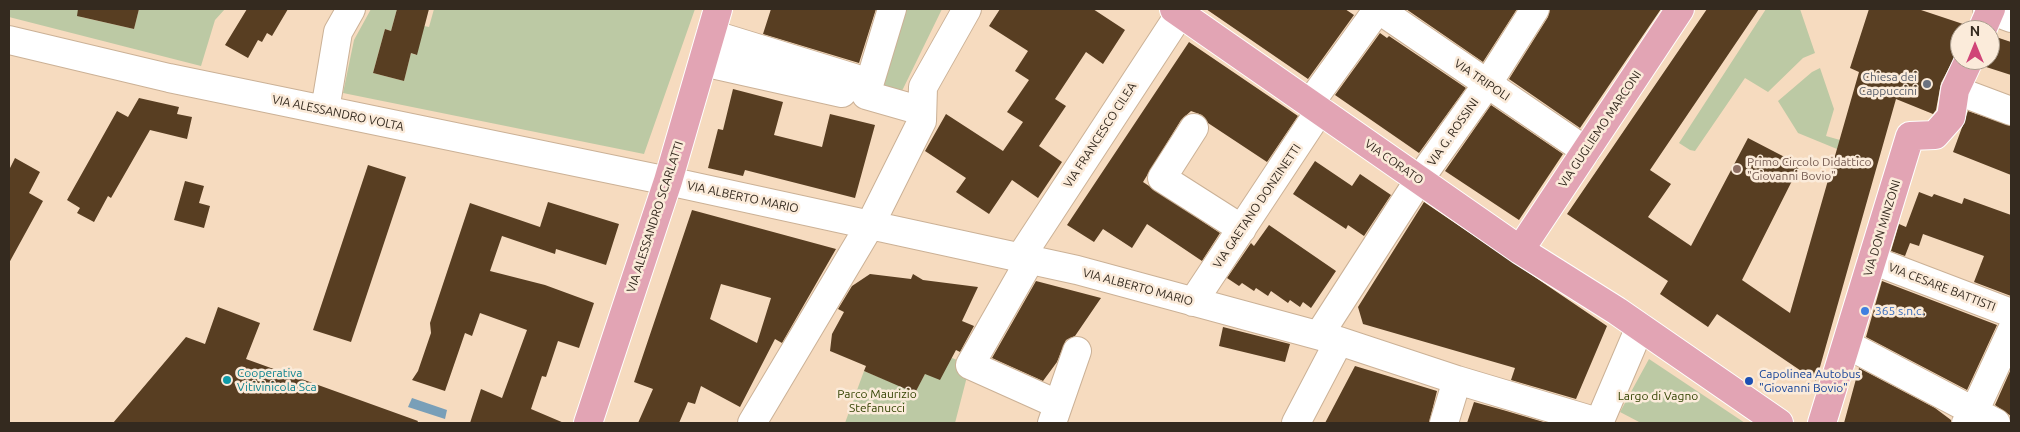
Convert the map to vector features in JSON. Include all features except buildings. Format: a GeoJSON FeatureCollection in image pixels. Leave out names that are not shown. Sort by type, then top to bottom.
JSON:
{"type":"FeatureCollection","features":[{"type":"Feature","properties":{"kind":"main road","name":"VIA GUGLIEMO MARCONI"},"geometry":{"type":"LineString","coordinates":[[1520,250],[1680,9]]}},
{"type":"Feature","properties":{"kind":"main road","name":"VIA CORATO"},"geometry":{"type":"LineString","coordinates":[[1179,10],[1520,250],[1617,311],[1779,423]]}},
{"type":"Feature","properties":{"kind":"main road","name":"VIA ALESSANDRO SCARLATTI"},"geometry":{"type":"LineString","coordinates":[[588,423],[668,180],[714,21]]}},
{"type":"Feature","properties":{"kind":"main road","name":"VIA DON MINZONI"},"geometry":{"type":"LineString","coordinates":[[1822,423],[1848,345],[1910,136],[1935,135],[1951,116],[1955,90],[1964,70]]}},
{"type":"Feature","properties":{"kind":"street"},"geometry":{"type":"LineString","coordinates":[[325,110],[338,32],[351,9]]}},
{"type":"Feature","properties":{"kind":"street"},"geometry":{"type":"LineString","coordinates":[[892,9],[866,95],[922,111]]}},
{"type":"Feature","properties":{"kind":"street"},"geometry":{"type":"LineString","coordinates":[[752,423],[870,225],[922,121],[923,87],[967,9]]}},
{"type":"Feature","properties":{"kind":"street","name":"VIA TRIPOLI"},"geometry":{"type":"LineString","coordinates":[[1378,9],[1586,151]]}},
{"type":"Feature","properties":{"kind":"street","name":"VIA GAETANO DONZINETTI"},"geometry":{"type":"LineString","coordinates":[[1193,302],[1242,229],[1315,107],[1378,9]]}},
{"type":"Feature","properties":{"kind":"street","name":"VIA G. ROSSINI"},"geometry":{"type":"LineString","coordinates":[[1296,423],[1329,338],[1419,180],[1488,83],[1535,9]]}},
{"type":"Feature","properties":{"kind":"street","name":"VIA FRANCESCO CILEA"},"geometry":{"type":"LineString","coordinates":[[1055,413],[970,365],[1025,259],[1179,10]]}},
{"type":"Feature","properties":{"kind":"street"},"geometry":{"type":"LineString","coordinates":[[703,62],[848,86],[714,21]]}},
{"type":"Feature","properties":{"kind":"street","name":"VIA ALESSANDRO VOLTA"},"geometry":{"type":"LineString","coordinates":[[9,40],[169,78],[668,180]]}},
{"type":"Feature","properties":{"kind":"street"},"geometry":{"type":"LineString","coordinates":[[1955,90],[2011,112]]}},
{"type":"Feature","properties":{"kind":"street"},"geometry":{"type":"LineString","coordinates":[[1194,128],[1162,178],[1242,229]]}},
{"type":"Feature","properties":{"kind":"street","name":"VIA ALBERTO MARIO"},"geometry":{"type":"LineString","coordinates":[[668,180],[1025,259],[1193,302],[1329,338],[1457,380],[1600,423]]}},
{"type":"Feature","properties":{"kind":"street","name":"VIA CESARE BATTISTI"},"geometry":{"type":"LineString","coordinates":[[1872,260],[2011,313]]}},
{"type":"Feature","properties":{"kind":"street"},"geometry":{"type":"LineString","coordinates":[[1600,423],[1640,327]]}},
{"type":"Feature","properties":{"kind":"street"},"geometry":{"type":"LineString","coordinates":[[1848,345],[1979,419],[2011,332]]}},
{"type":"Feature","properties":{"kind":"street"},"geometry":{"type":"LineString","coordinates":[[1055,413],[1077,350]]}},
{"type":"Feature","properties":{"kind":"street"},"geometry":{"type":"LineString","coordinates":[[1444,423],[1457,380]]}},
{"type":"Feature","properties":{"kind":"green space"},"geometry":{"type":"Polygon","coordinates":[[[9,9],[83,9],[81,17],[134,29],[139,9],[225,9],[215,20],[201,66],[9,17],[9,9]]]}},
{"type":"Feature","properties":{"kind":"green space"},"geometry":{"type":"Polygon","coordinates":[[[371,9],[397,9],[391,31],[385,29],[373,73],[404,81],[411,53],[416,55],[424,26],[429,27],[434,9],[695,9],[644,154],[343,93],[354,40],[371,9]]]}},
{"type":"Feature","properties":{"kind":"green space"},"geometry":{"type":"Polygon","coordinates":[[[900,9],[942,9],[900,95],[878,90],[900,9]]]}},
{"type":"Feature","properties":{"kind":"green space"},"geometry":{"type":"Polygon","coordinates":[[[1766,9],[1800,9],[1815,53],[1803,58],[1768,92],[1745,78],[1695,151],[1690,150],[1679,143],[1766,9]]]}},
{"type":"Feature","properties":{"kind":"green space"},"geometry":{"type":"Polygon","coordinates":[[[1820,68],[1834,109],[1826,136],[1840,140],[1837,149],[1798,133],[1778,101],[1812,72],[1820,68]]]}},
{"type":"Feature","properties":{"kind":"green space","name":"Parco Maurizio Stefanucci"},"geometry":{"type":"Polygon","coordinates":[[[952,358],[970,365],[955,423],[845,423],[864,371],[915,392],[925,374],[952,358]]]}},
{"type":"Feature","properties":{"kind":"green space","name":"Largo di Vagno"},"geometry":{"type":"Polygon","coordinates":[[[1649,359],[1745,423],[1641,423],[1620,412],[1649,359]]]}},
{"type":"Feature","properties":{"kind":"water"},"geometry":{"type":"Polygon","coordinates":[[[412,398],[447,410],[445,419],[408,407],[412,398]]]}},
{"type":"Feature","properties":{"kind":"place","name":"Chiesa dei Cappuccini"},"geometry":{"type":"Point","coordinates":[1927,84]}},
{"type":"Feature","properties":{"kind":"place","name":"Primo Circolo Didattico \"Giovanni Bovio\""},"geometry":{"type":"Point","coordinates":[1737,169]}},
{"type":"Feature","properties":{"kind":"place","name":"365 s.n.c."},"geometry":{"type":"Point","coordinates":[1865,311]}},
{"type":"Feature","properties":{"kind":"place","name":"Cooperativa Vitivinicola Sca"},"geometry":{"type":"Point","coordinates":[227,380]}},
{"type":"Feature","properties":{"kind":"place","name":"Capolinea Autobus \"Giovanni Bovio\""},"geometry":{"type":"Point","coordinates":[1749,381]}}]}
